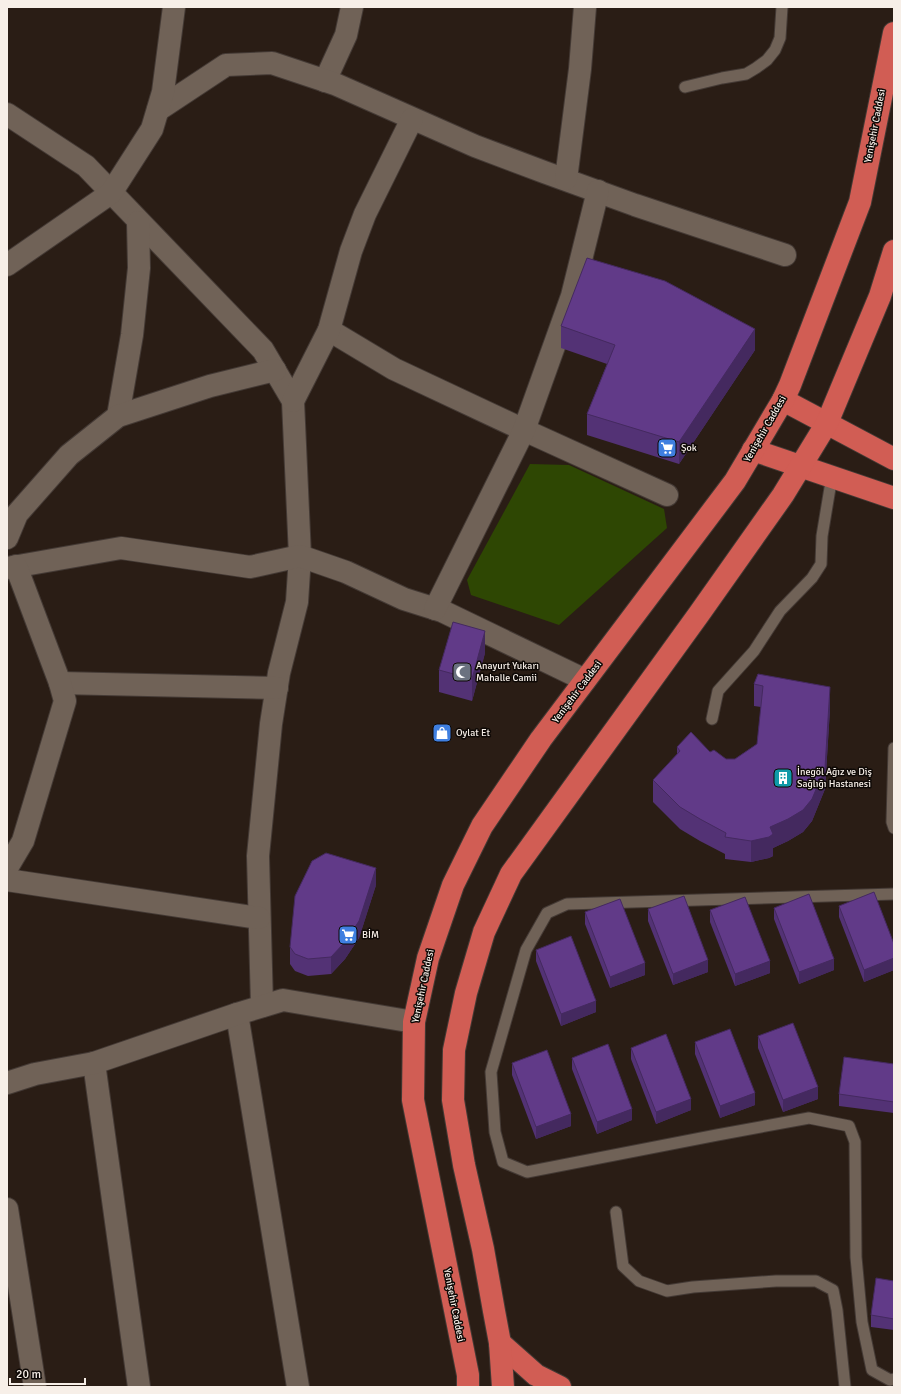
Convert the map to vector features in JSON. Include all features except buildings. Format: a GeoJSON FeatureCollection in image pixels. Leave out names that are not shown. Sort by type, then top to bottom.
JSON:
{"type":"FeatureCollection","features":[{"type":"Feature","properties":{"kind":"highway","name":"Yenişehir Caddesi"},"geometry":{"type":"LineString","coordinates":[[468,1387],[468,1375],[413,1100],[414,1022],[428,958],[453,885],[482,826],[541,739],[735,481],[783,400],[860,202],[894,33]]}},
{"type":"Feature","properties":{"kind":"highway"},"geometry":{"type":"LineString","coordinates":[[502,1387],[500,1342],[483,1249],[464,1165],[454,1100],[454,1050],[466,993],[484,932],[511,874],[783,496],[827,423],[880,296],[894,250]]}},
{"type":"Feature","properties":{"kind":"highway"},"geometry":{"type":"LineString","coordinates":[[783,400],[894,459]]}},
{"type":"Feature","properties":{"kind":"highway"},"geometry":{"type":"LineString","coordinates":[[753,450],[894,498]]}},
{"type":"Feature","properties":{"kind":"highway"},"geometry":{"type":"LineString","coordinates":[[500,1342],[536,1374],[560,1387]]}},
{"type":"Feature","properties":{"kind":"street"},"geometry":{"type":"LineString","coordinates":[[7,265],[111,193],[152,129],[163,92],[174,7]]}},
{"type":"Feature","properties":{"kind":"street"},"geometry":{"type":"LineString","coordinates":[[325,81],[346,34],[352,7]]}},
{"type":"Feature","properties":{"kind":"street"},"geometry":{"type":"LineString","coordinates":[[566,179],[580,69],[585,7]]}},
{"type":"Feature","properties":{"kind":"street"},"geometry":{"type":"LineString","coordinates":[[158,110],[226,65],[272,63],[325,81],[475,146],[544,172],[635,205],[785,255]]}},
{"type":"Feature","properties":{"kind":"street"},"geometry":{"type":"LineString","coordinates":[[7,114],[86,166],[138,222],[263,350],[293,401],[300,556],[297,602],[279,673],[271,724],[258,856],[262,1006]]}},
{"type":"Feature","properties":{"kind":"street"},"geometry":{"type":"LineString","coordinates":[[293,401],[329,330],[351,251],[365,214],[412,119]]}},
{"type":"Feature","properties":{"kind":"street"},"geometry":{"type":"LineString","coordinates":[[435,609],[524,430],[572,296],[598,191]]}},
{"type":"Feature","properties":{"kind":"street"},"geometry":{"type":"LineString","coordinates":[[118,416],[132,335],[139,268],[138,222]]}},
{"type":"Feature","properties":{"kind":"street"},"geometry":{"type":"LineString","coordinates":[[329,330],[394,369],[667,495]]}},
{"type":"Feature","properties":{"kind":"street"},"geometry":{"type":"LineString","coordinates":[[7,538],[17,514],[69,455],[118,416],[210,386],[275,370]]}},
{"type":"Feature","properties":{"kind":"street"},"geometry":{"type":"LineString","coordinates":[[7,868],[22,841],[65,701],[60,683],[12,567],[122,548],[250,567],[300,556],[346,572],[404,599],[435,609],[585,680]]}},
{"type":"Feature","properties":{"kind":"street"},"geometry":{"type":"LineString","coordinates":[[60,683],[277,688]]}},
{"type":"Feature","properties":{"kind":"street"},"geometry":{"type":"LineString","coordinates":[[7,880],[259,918]]}},
{"type":"Feature","properties":{"kind":"street"},"geometry":{"type":"LineString","coordinates":[[7,1083],[35,1074],[94,1063],[237,1014],[284,1000],[414,1022]]}},
{"type":"Feature","properties":{"kind":"street"},"geometry":{"type":"LineString","coordinates":[[237,1014],[298,1387]]}},
{"type":"Feature","properties":{"kind":"street"},"geometry":{"type":"LineString","coordinates":[[94,1063],[139,1387]]}},
{"type":"Feature","properties":{"kind":"street"},"geometry":{"type":"LineString","coordinates":[[7,1209],[34,1387]]}},
{"type":"Feature","properties":{"kind":"lane"},"geometry":{"type":"LineString","coordinates":[[685,87],[746,74],[767,60],[775,50],[780,38],[782,7]]}},
{"type":"Feature","properties":{"kind":"lane"},"geometry":{"type":"LineString","coordinates":[[712,719],[718,691],[754,651],[780,611],[812,578],[821,564],[822,536],[832,476]]}},
{"type":"Feature","properties":{"kind":"lane"},"geometry":{"type":"LineString","coordinates":[[894,748],[892,822],[894,828]]}},
{"type":"Feature","properties":{"kind":"lane"},"geometry":{"type":"LineString","coordinates":[[894,894],[567,904],[547,913],[526,950],[491,1072],[495,1132],[503,1162],[527,1172],[809,1118],[849,1126],[855,1142],[856,1257],[862,1322],[872,1370],[890,1380],[894,1379]]}},
{"type":"Feature","properties":{"kind":"lane"},"geometry":{"type":"LineString","coordinates":[[616,1212],[623,1266],[639,1281],[667,1291],[776,1281],[816,1281],[833,1290],[837,1310],[845,1387]]}},
{"type":"Feature","properties":{"kind":"green space"},"geometry":{"type":"Polygon","coordinates":[[[530,464],[569,465],[664,509],[667,528],[559,625],[471,595],[467,580],[530,464]]]}},
{"type":"Feature","properties":{"kind":"place","name":"Şok"},"geometry":{"type":"Point","coordinates":[667,448]}},
{"type":"Feature","properties":{"kind":"place","name":"Anayurt Yukarı Mahalle Camii"},"geometry":{"type":"Point","coordinates":[462,672]}},
{"type":"Feature","properties":{"kind":"place","name":"Oylat Et"},"geometry":{"type":"Point","coordinates":[442,733]}},
{"type":"Feature","properties":{"kind":"place","name":"İnegöl Ağız ve Diş Sağlığı Hastanesi"},"geometry":{"type":"Point","coordinates":[783,778]}},
{"type":"Feature","properties":{"kind":"place","name":"BİM"},"geometry":{"type":"Point","coordinates":[348,935]}}]}
